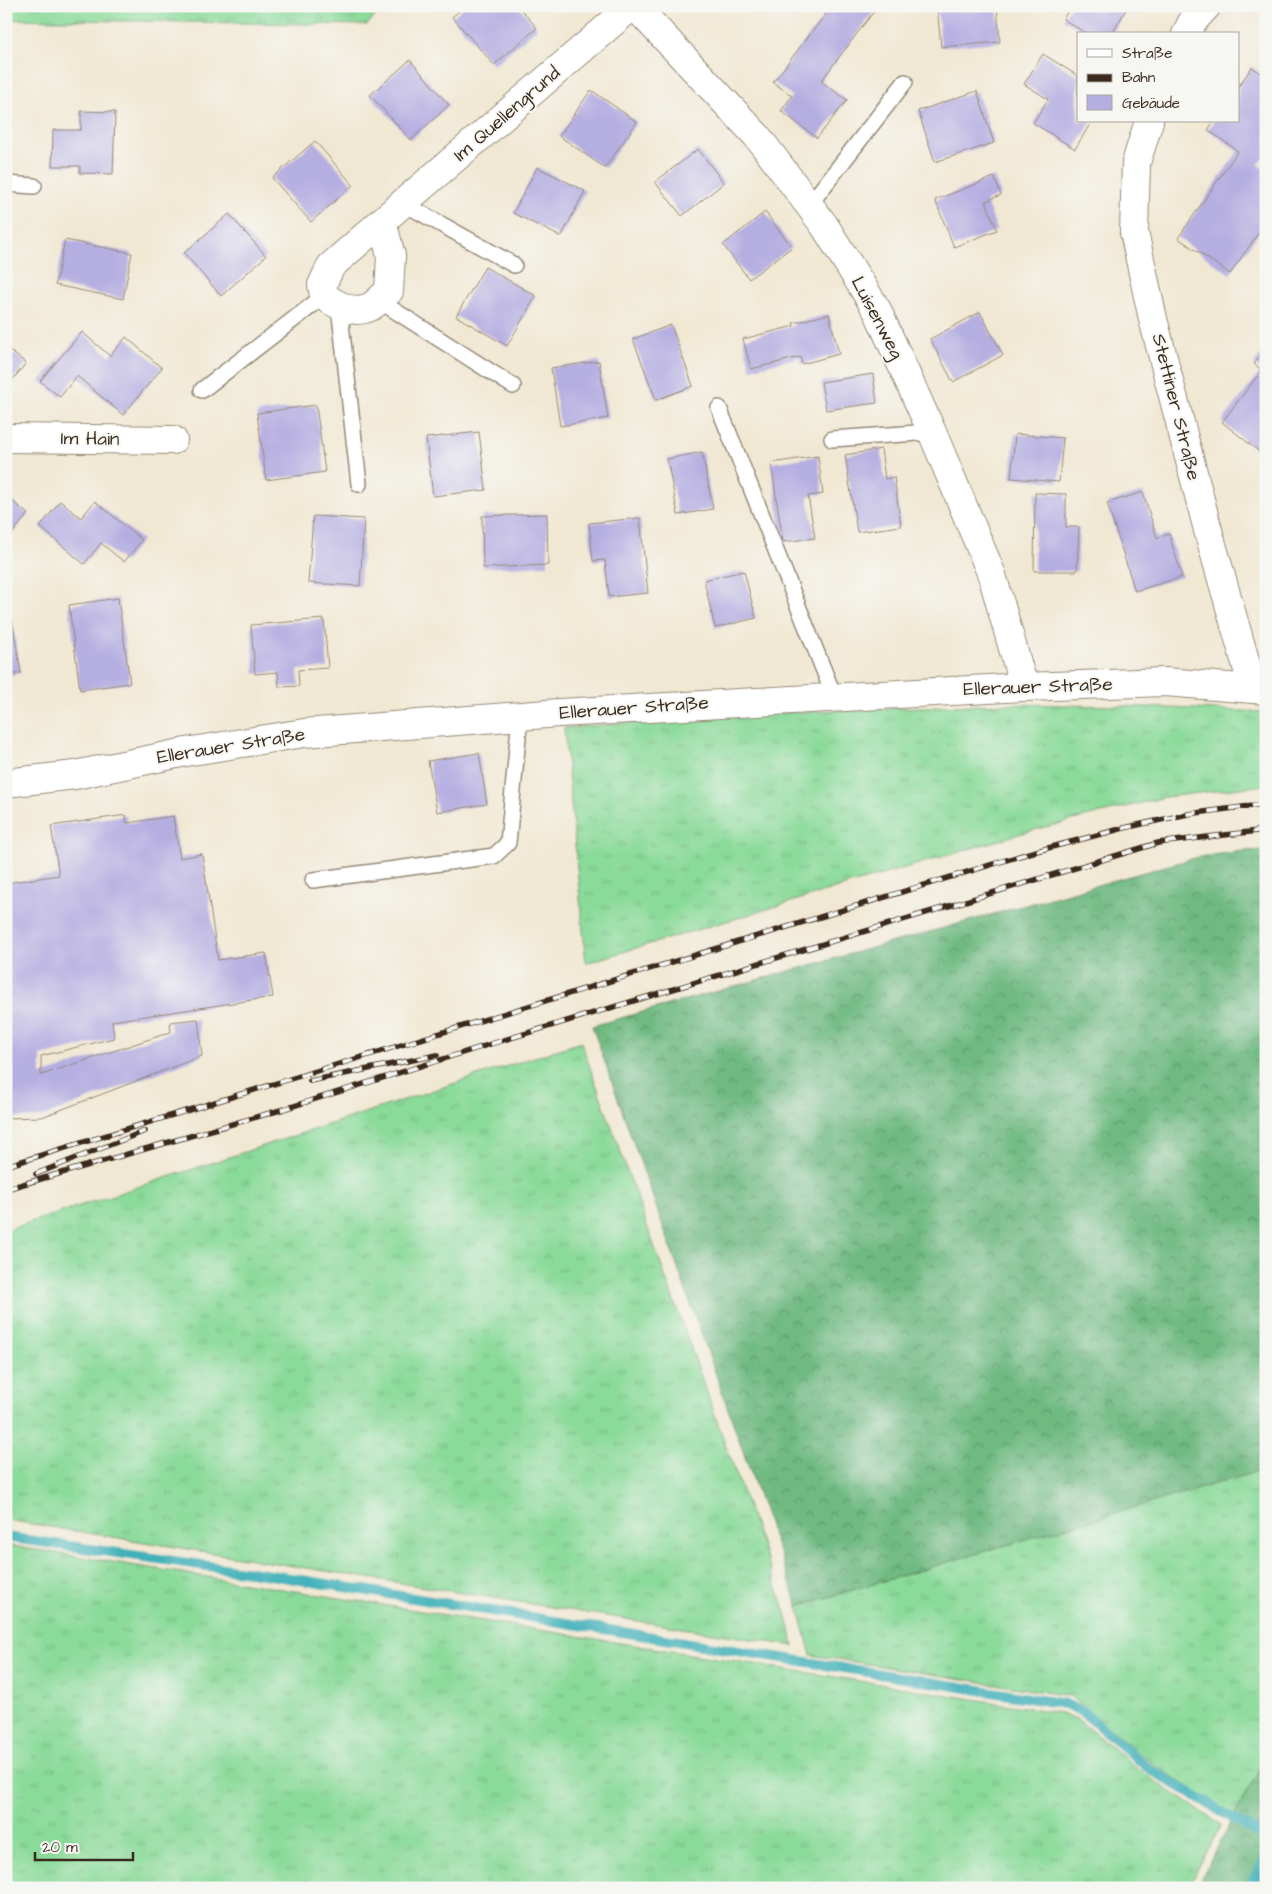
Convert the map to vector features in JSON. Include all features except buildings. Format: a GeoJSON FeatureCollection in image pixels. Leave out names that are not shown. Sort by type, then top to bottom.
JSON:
{"type":"FeatureCollection","features":[{"type":"Feature","properties":{"kind":"street","name":"Im Quellengrund"},"geometry":{"type":"LineString","coordinates":[[331,301],[322,285],[331,266],[633,6]]}},
{"type":"Feature","properties":{"kind":"street","name":"Luisenweg"},"geometry":{"type":"LineString","coordinates":[[633,6],[757,136],[810,204],[877,310],[932,432],[992,574],[1024,686]]}},
{"type":"Feature","properties":{"kind":"street","name":"Stettiner Straße"},"geometry":{"type":"LineString","coordinates":[[1148,122],[1136,163],[1134,232],[1153,319],[1209,534],[1259,689]]}},
{"type":"Feature","properties":{"kind":"street"},"geometry":{"type":"LineString","coordinates":[[331,301],[352,310],[370,307],[389,291],[391,256],[382,221]]}},
{"type":"Feature","properties":{"kind":"street","name":"Im Hain"},"geometry":{"type":"LineString","coordinates":[[6,438],[173,440]]}},
{"type":"Feature","properties":{"kind":"street","name":"Ellerauer Straße"},"geometry":{"type":"LineString","coordinates":[[6,783],[75,774],[186,752],[304,733],[520,716],[1024,686],[1165,682],[1259,689]]}},
{"type":"Feature","properties":{"kind":"lane"},"geometry":{"type":"LineString","coordinates":[[810,204],[905,82]]}},
{"type":"Feature","properties":{"kind":"lane"},"geometry":{"type":"LineString","coordinates":[[6,184],[34,186]]}},
{"type":"Feature","properties":{"kind":"lane"},"geometry":{"type":"LineString","coordinates":[[403,203],[514,265]]}},
{"type":"Feature","properties":{"kind":"lane"},"geometry":{"type":"LineString","coordinates":[[378,300],[513,386]]}},
{"type":"Feature","properties":{"kind":"lane"},"geometry":{"type":"LineString","coordinates":[[202,390],[331,301],[359,484]]}},
{"type":"Feature","properties":{"kind":"lane"},"geometry":{"type":"LineString","coordinates":[[719,408],[834,696]]}},
{"type":"Feature","properties":{"kind":"lane"},"geometry":{"type":"LineString","coordinates":[[832,439],[932,432]]}},
{"type":"Feature","properties":{"kind":"lane"},"geometry":{"type":"LineString","coordinates":[[313,880],[494,856],[508,843],[520,716]]}},
{"type":"Feature","properties":{"kind":"green space"},"geometry":{"type":"Polygon","coordinates":[[[6,6],[384,6],[367,25],[6,19],[6,6]]]}},
{"type":"Feature","properties":{"kind":"green space"},"geometry":{"type":"Polygon","coordinates":[[[1004,704],[1122,706],[1266,712],[1266,785],[1165,797],[1026,832],[586,963],[564,728],[784,713],[1004,704]]]}},
{"type":"Feature","properties":{"kind":"green space"},"geometry":{"type":"Polygon","coordinates":[[[1266,850],[1266,1469],[798,1606],[592,1026],[1198,857],[1266,850]]]}},
{"type":"Feature","properties":{"kind":"green space"},"geometry":{"type":"Polygon","coordinates":[[[581,1042],[786,1613],[794,1646],[6,1520],[6,1230],[581,1042]]]}},
{"type":"Feature","properties":{"kind":"green space"},"geometry":{"type":"Polygon","coordinates":[[[1266,1469],[1266,1756],[1234,1816],[1153,1764],[1070,1696],[811,1655],[798,1606],[1266,1469]]]}},
{"type":"Feature","properties":{"kind":"green space"},"geometry":{"type":"Polygon","coordinates":[[[6,1545],[1061,1713],[1077,1719],[1143,1773],[1221,1825],[1188,1888],[6,1888],[6,1545]]]}},
{"type":"Feature","properties":{"kind":"green space"},"geometry":{"type":"Polygon","coordinates":[[[1266,1756],[1266,1888],[1196,1888],[1266,1756]]]}},
{"type":"Feature","properties":{"kind":"waterway"},"geometry":{"type":"LineString","coordinates":[[6,1537],[271,1575],[1065,1704],[1083,1712],[1148,1768],[1266,1838]]}},
{"type":"Feature","properties":{"kind":"waterway"},"geometry":{"type":"LineString","coordinates":[[1248,1888],[1266,1859]]}},
{"type":"Feature","properties":{"kind":"railway"},"geometry":{"type":"LineString","coordinates":[[6,1166],[1029,853],[1124,828],[1188,814],[1266,804]]}},
{"type":"Feature","properties":{"kind":"railway"},"geometry":{"type":"LineString","coordinates":[[6,1189],[284,1109],[494,1043],[1158,843],[1266,830]]}},
{"type":"Feature","properties":{"kind":"railway"},"geometry":{"type":"LineString","coordinates":[[310,1081],[437,1055]]}},
{"type":"Feature","properties":{"kind":"railway"},"geometry":{"type":"LineString","coordinates":[[36,1174],[145,1131]]}}]}
